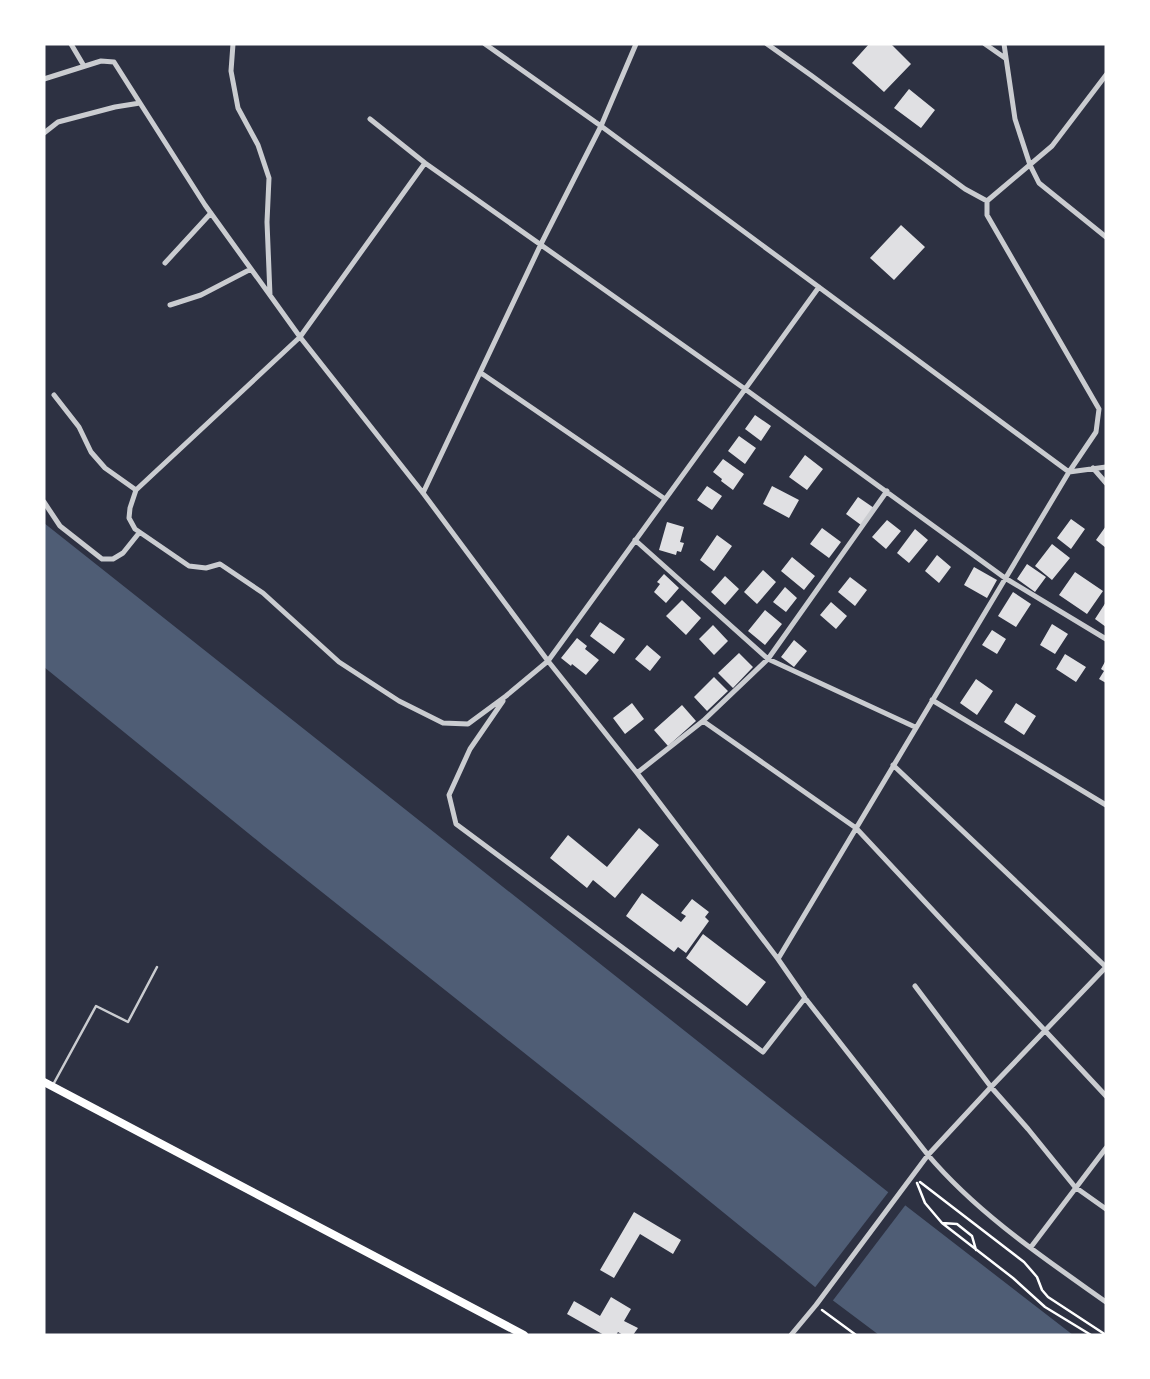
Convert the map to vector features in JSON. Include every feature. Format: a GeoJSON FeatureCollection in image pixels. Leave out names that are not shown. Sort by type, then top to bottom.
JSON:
{"type":"FeatureCollection","features":[{"type":"Feature","properties":{"kind":"main road"},"geometry":{"type":"LineString","coordinates":[[48,1084],[524,1335]]}},
{"type":"Feature","properties":{"kind":"street"},"geometry":{"type":"LineString","coordinates":[[71,44],[84,66]]}},
{"type":"Feature","properties":{"kind":"street"},"geometry":{"type":"LineString","coordinates":[[233,44],[231,71],[238,108],[258,145],[269,178],[267,222],[270,295]]}},
{"type":"Feature","properties":{"kind":"street"},"geometry":{"type":"LineString","coordinates":[[485,44],[601,126],[1069,472],[1106,467]]}},
{"type":"Feature","properties":{"kind":"street"},"geometry":{"type":"LineString","coordinates":[[423,493],[541,244],[601,126],[636,44]]}},
{"type":"Feature","properties":{"kind":"street"},"geometry":{"type":"LineString","coordinates":[[767,44],[965,189],[987,201]]}},
{"type":"Feature","properties":{"kind":"street"},"geometry":{"type":"LineString","coordinates":[[985,44],[1005,58]]}},
{"type":"Feature","properties":{"kind":"street"},"geometry":{"type":"LineString","coordinates":[[1004,44],[1015,119],[1030,165],[1039,183],[1106,237]]}},
{"type":"Feature","properties":{"kind":"street"},"geometry":{"type":"LineString","coordinates":[[44,79],[102,61],[114,62],[211,213],[300,337],[637,773],[778,959],[804,999],[928,1155],[968,1197],[1106,1302]]}},
{"type":"Feature","properties":{"kind":"street"},"geometry":{"type":"LineString","coordinates":[[987,201],[1052,146],[1106,75]]}},
{"type":"Feature","properties":{"kind":"street"},"geometry":{"type":"LineString","coordinates":[[44,133],[58,122],[140,103]]}},
{"type":"Feature","properties":{"kind":"street"},"geometry":{"type":"LineString","coordinates":[[370,119],[425,163],[745,389],[1005,578],[1106,639]]}},
{"type":"Feature","properties":{"kind":"street"},"geometry":{"type":"LineString","coordinates":[[425,163],[300,337],[136,490],[129,518],[139,533],[189,566],[206,568],[220,564],[263,593],[339,662],[399,701],[443,723],[468,723],[548,661],[819,287]]}},
{"type":"Feature","properties":{"kind":"street"},"geometry":{"type":"LineString","coordinates":[[778,959],[915,727],[1096,432],[1099,409],[987,215],[987,201]]}},
{"type":"Feature","properties":{"kind":"street"},"geometry":{"type":"LineString","coordinates":[[165,263],[211,213]]}},
{"type":"Feature","properties":{"kind":"street"},"geometry":{"type":"LineString","coordinates":[[170,305],[201,295],[251,269]]}},
{"type":"Feature","properties":{"kind":"street"},"geometry":{"type":"LineString","coordinates":[[481,373],[665,499]]}},
{"type":"Feature","properties":{"kind":"street"},"geometry":{"type":"LineString","coordinates":[[54,395],[79,427],[91,452],[105,468],[136,490]]}},
{"type":"Feature","properties":{"kind":"street"},"geometry":{"type":"LineString","coordinates":[[1093,468],[1106,483]]}},
{"type":"Feature","properties":{"kind":"street"},"geometry":{"type":"LineString","coordinates":[[637,773],[703,721],[768,659],[887,491]]}},
{"type":"Feature","properties":{"kind":"street"},"geometry":{"type":"LineString","coordinates":[[44,502],[60,526],[102,559],[113,559],[123,553],[139,533]]}},
{"type":"Feature","properties":{"kind":"street"},"geometry":{"type":"LineString","coordinates":[[635,540],[768,659],[915,727]]}},
{"type":"Feature","properties":{"kind":"street"},"geometry":{"type":"LineString","coordinates":[[506,696],[470,749],[449,795],[456,824],[762,1052],[804,999]]}},
{"type":"Feature","properties":{"kind":"street"},"geometry":{"type":"LineString","coordinates":[[932,700],[1106,805]]}},
{"type":"Feature","properties":{"kind":"street"},"geometry":{"type":"LineString","coordinates":[[703,721],[856,828],[1106,1096]]}},
{"type":"Feature","properties":{"kind":"street"},"geometry":{"type":"LineString","coordinates":[[791,1335],[928,1155],[1106,967],[893,765]]}},
{"type":"Feature","properties":{"kind":"street"},"geometry":{"type":"LineString","coordinates":[[915,986],[990,1087],[1075,1187],[1106,1209]]}},
{"type":"Feature","properties":{"kind":"street"},"geometry":{"type":"LineString","coordinates":[[1031,1247],[1106,1148]]}},
{"type":"Feature","properties":{"kind":"lane"},"geometry":{"type":"LineString","coordinates":[[48,1084],[96,1006],[128,1022],[157,967]]}},
{"type":"Feature","properties":{"kind":"path"},"geometry":{"type":"LineString","coordinates":[[915,1173],[925,1203],[942,1223],[1019,1282],[1045,1307],[1091,1335]]}},
{"type":"Feature","properties":{"kind":"path"},"geometry":{"type":"LineString","coordinates":[[915,1173],[923,1185],[1024,1262],[1037,1277],[1048,1297],[1106,1335]]}},
{"type":"Feature","properties":{"kind":"path"},"geometry":{"type":"LineString","coordinates":[[942,1223],[954,1223],[964,1230],[974,1238],[976,1250]]}},
{"type":"Feature","properties":{"kind":"path"},"geometry":{"type":"LineString","coordinates":[[992,1263],[996,1258]]}},
{"type":"Feature","properties":{"kind":"path"},"geometry":{"type":"LineString","coordinates":[[999,1267],[1002,1262]]}},
{"type":"Feature","properties":{"kind":"path"},"geometry":{"type":"LineString","coordinates":[[817,1303],[856,1335]]}},
{"type":"Feature","properties":{"kind":"water"},"geometry":{"type":"Polygon","coordinates":[[[44,523],[888,1192],[1073,1335],[879,1335],[815,1287],[44,667],[44,523]]]}},
{"type":"Feature","properties":{"kind":"pier"},"geometry":{"type":"Polygon","coordinates":[[[890,1190],[907,1203],[831,1303],[813,1290],[890,1190]]]}},
{"type":"Feature","properties":{"kind":"building"},"geometry":{"type":"Polygon","coordinates":[[[869,44],[891,44],[911,64],[884,92],[852,63],[869,44]]]}},
{"type":"Feature","properties":{"kind":"building"},"geometry":{"type":"Polygon","coordinates":[[[909,89],[935,110],[921,128],[894,108],[909,89]]]}},
{"type":"Feature","properties":{"kind":"building"},"geometry":{"type":"Polygon","coordinates":[[[901,225],[925,247],[894,280],[870,258],[901,225]]]}},
{"type":"Feature","properties":{"kind":"building"},"geometry":{"type":"Polygon","coordinates":[[[755,415],[771,426],[761,441],[745,429],[755,415]]]}},
{"type":"Feature","properties":{"kind":"building"},"geometry":{"type":"Polygon","coordinates":[[[739,436],[756,448],[745,464],[728,451],[739,436]]]}},
{"type":"Feature","properties":{"kind":"building"},"geometry":{"type":"Polygon","coordinates":[[[805,455],[823,469],[807,490],[789,477],[805,455]]]}},
{"type":"Feature","properties":{"kind":"building"},"geometry":{"type":"Polygon","coordinates":[[[723,459],[744,474],[733,490],[713,472],[723,459]]]}},
{"type":"Feature","properties":{"kind":"building"},"geometry":{"type":"Polygon","coordinates":[[[707,486],[722,496],[712,510],[697,500],[707,486]]]}},
{"type":"Feature","properties":{"kind":"building"},"geometry":{"type":"Polygon","coordinates":[[[772,486],[799,500],[789,518],[763,504],[772,486]]]}},
{"type":"Feature","properties":{"kind":"building"},"geometry":{"type":"Polygon","coordinates":[[[858,497],[874,508],[861,525],[846,514],[858,497]]]}},
{"type":"Feature","properties":{"kind":"building"},"geometry":{"type":"Polygon","coordinates":[[[1071,519],[1085,529],[1071,549],[1057,538],[1071,519]]]}},
{"type":"Feature","properties":{"kind":"building"},"geometry":{"type":"Polygon","coordinates":[[[887,520],[901,531],[886,549],[872,537],[887,520]]]}},
{"type":"Feature","properties":{"kind":"building"},"geometry":{"type":"Polygon","coordinates":[[[667,522],[684,527],[680,542],[684,543],[681,552],[677,551],[676,555],[659,550],[667,522]]]}},
{"type":"Feature","properties":{"kind":"building"},"geometry":{"type":"Polygon","coordinates":[[[1106,526],[1106,548],[1096,540],[1106,526]]]}},
{"type":"Feature","properties":{"kind":"building"},"geometry":{"type":"Polygon","coordinates":[[[822,528],[841,542],[829,558],[810,544],[822,528]]]}},
{"type":"Feature","properties":{"kind":"building"},"geometry":{"type":"Polygon","coordinates":[[[915,529],[928,540],[909,563],[897,553],[915,529]]]}},
{"type":"Feature","properties":{"kind":"building"},"geometry":{"type":"Polygon","coordinates":[[[717,535],[732,546],[714,571],[700,560],[717,535]]]}},
{"type":"Feature","properties":{"kind":"building"},"geometry":{"type":"Polygon","coordinates":[[[1052,544],[1070,558],[1052,580],[1035,566],[1052,544]]]}},
{"type":"Feature","properties":{"kind":"building"},"geometry":{"type":"Polygon","coordinates":[[[937,555],[951,567],[939,583],[925,571],[937,555]]]}},
{"type":"Feature","properties":{"kind":"building"},"geometry":{"type":"Polygon","coordinates":[[[792,557],[815,576],[804,590],[781,571],[792,557]]]}},
{"type":"Feature","properties":{"kind":"building"},"geometry":{"type":"Polygon","coordinates":[[[1027,564],[1046,577],[1035,592],[1017,579],[1027,564]]]}},
{"type":"Feature","properties":{"kind":"building"},"geometry":{"type":"Polygon","coordinates":[[[974,567],[997,580],[987,598],[964,585],[974,567]]]}},
{"type":"Feature","properties":{"kind":"building"},"geometry":{"type":"Polygon","coordinates":[[[763,570],[776,582],[757,604],[744,592],[763,570]]]}},
{"type":"Feature","properties":{"kind":"building"},"geometry":{"type":"Polygon","coordinates":[[[1075,572],[1103,591],[1087,614],[1059,595],[1075,572]]]}},
{"type":"Feature","properties":{"kind":"building"},"geometry":{"type":"Polygon","coordinates":[[[664,574],[679,588],[666,603],[654,592],[660,584],[657,582],[664,574]]]}},
{"type":"Feature","properties":{"kind":"building"},"geometry":{"type":"Polygon","coordinates":[[[725,576],[739,589],[725,605],[711,592],[725,576]]]}},
{"type":"Feature","properties":{"kind":"building"},"geometry":{"type":"Polygon","coordinates":[[[850,577],[867,590],[855,606],[838,592],[850,577]]]}},
{"type":"Feature","properties":{"kind":"building"},"geometry":{"type":"Polygon","coordinates":[[[785,587],[797,598],[786,612],[773,602],[785,587]]]}},
{"type":"Feature","properties":{"kind":"building"},"geometry":{"type":"Polygon","coordinates":[[[1013,592],[1031,604],[1016,627],[998,616],[1013,592]]]}},
{"type":"Feature","properties":{"kind":"building"},"geometry":{"type":"Polygon","coordinates":[[[682,600],[701,618],[686,635],[666,616],[682,600]]]}},
{"type":"Feature","properties":{"kind":"building"},"geometry":{"type":"Polygon","coordinates":[[[831,602],[847,616],[836,629],[820,615],[831,602]]]}},
{"type":"Feature","properties":{"kind":"building"},"geometry":{"type":"Polygon","coordinates":[[[1106,602],[1106,627],[1095,619],[1106,602]]]}},
{"type":"Feature","properties":{"kind":"building"},"geometry":{"type":"Polygon","coordinates":[[[765,610],[782,624],[765,645],[748,631],[765,610]]]}},
{"type":"Feature","properties":{"kind":"building"},"geometry":{"type":"Polygon","coordinates":[[[600,622],[625,639],[614,654],[590,636],[600,622]]]}},
{"type":"Feature","properties":{"kind":"building"},"geometry":{"type":"Polygon","coordinates":[[[1052,624],[1068,634],[1055,654],[1040,645],[1052,624]]]}},
{"type":"Feature","properties":{"kind":"building"},"geometry":{"type":"Polygon","coordinates":[[[713,625],[728,641],[714,655],[699,639],[713,625]]]}},
{"type":"Feature","properties":{"kind":"building"},"geometry":{"type":"Polygon","coordinates":[[[992,630],[1006,639],[997,654],[982,645],[992,630]]]}},
{"type":"Feature","properties":{"kind":"building"},"geometry":{"type":"Polygon","coordinates":[[[577,638],[587,646],[585,649],[599,660],[586,675],[561,658],[577,638]]]}},
{"type":"Feature","properties":{"kind":"building"},"geometry":{"type":"Polygon","coordinates":[[[794,640],[807,651],[794,667],[781,657],[794,640]]]}},
{"type":"Feature","properties":{"kind":"building"},"geometry":{"type":"Polygon","coordinates":[[[647,645],[661,657],[650,671],[635,659],[647,645]]]}},
{"type":"Feature","properties":{"kind":"building"},"geometry":{"type":"Polygon","coordinates":[[[739,653],[753,667],[733,688],[718,673],[739,653]]]}},
{"type":"Feature","properties":{"kind":"building"},"geometry":{"type":"Polygon","coordinates":[[[1065,654],[1086,667],[1076,682],[1056,669],[1065,654]]]}},
{"type":"Feature","properties":{"kind":"building"},"geometry":{"type":"Polygon","coordinates":[[[1106,660],[1106,683],[1099,679],[1106,660]]]}},
{"type":"Feature","properties":{"kind":"building"},"geometry":{"type":"Polygon","coordinates":[[[714,677],[728,691],[707,711],[694,697],[714,677]]]}},
{"type":"Feature","properties":{"kind":"building"},"geometry":{"type":"Polygon","coordinates":[[[976,679],[993,691],[977,715],[960,703],[976,679]]]}},
{"type":"Feature","properties":{"kind":"building"},"geometry":{"type":"Polygon","coordinates":[[[632,703],[644,719],[625,734],[613,718],[632,703]]]}},
{"type":"Feature","properties":{"kind":"building"},"geometry":{"type":"Polygon","coordinates":[[[1016,703],[1036,716],[1024,735],[1004,722],[1016,703]]]}},
{"type":"Feature","properties":{"kind":"building"},"geometry":{"type":"Polygon","coordinates":[[[682,705],[696,721],[668,746],[654,730],[682,705]]]}},
{"type":"Feature","properties":{"kind":"building"},"geometry":{"type":"Polygon","coordinates":[[[639,828],[659,845],[615,898],[593,880],[587,888],[550,858],[568,835],[607,867],[639,828]]]}},
{"type":"Feature","properties":{"kind":"building"},"geometry":{"type":"Polygon","coordinates":[[[642,893],[681,922],[686,916],[681,913],[692,899],[709,912],[705,917],[709,921],[686,953],[678,947],[674,952],[626,916],[642,893]]]}},
{"type":"Feature","properties":{"kind":"building"},"geometry":{"type":"Polygon","coordinates":[[[703,934],[766,982],[747,1006],[686,958],[703,934]]]}},
{"type":"Feature","properties":{"kind":"building"},"geometry":{"type":"Polygon","coordinates":[[[634,1212],[681,1240],[673,1254],[640,1234],[614,1278],[600,1270],[634,1212]]]}},
{"type":"Feature","properties":{"kind":"building"},"geometry":{"type":"Polygon","coordinates":[[[611,1297],[631,1309],[624,1321],[638,1328],[633,1335],[618,1332],[616,1335],[604,1335],[567,1314],[574,1301],[600,1316],[611,1297]]]}}]}
